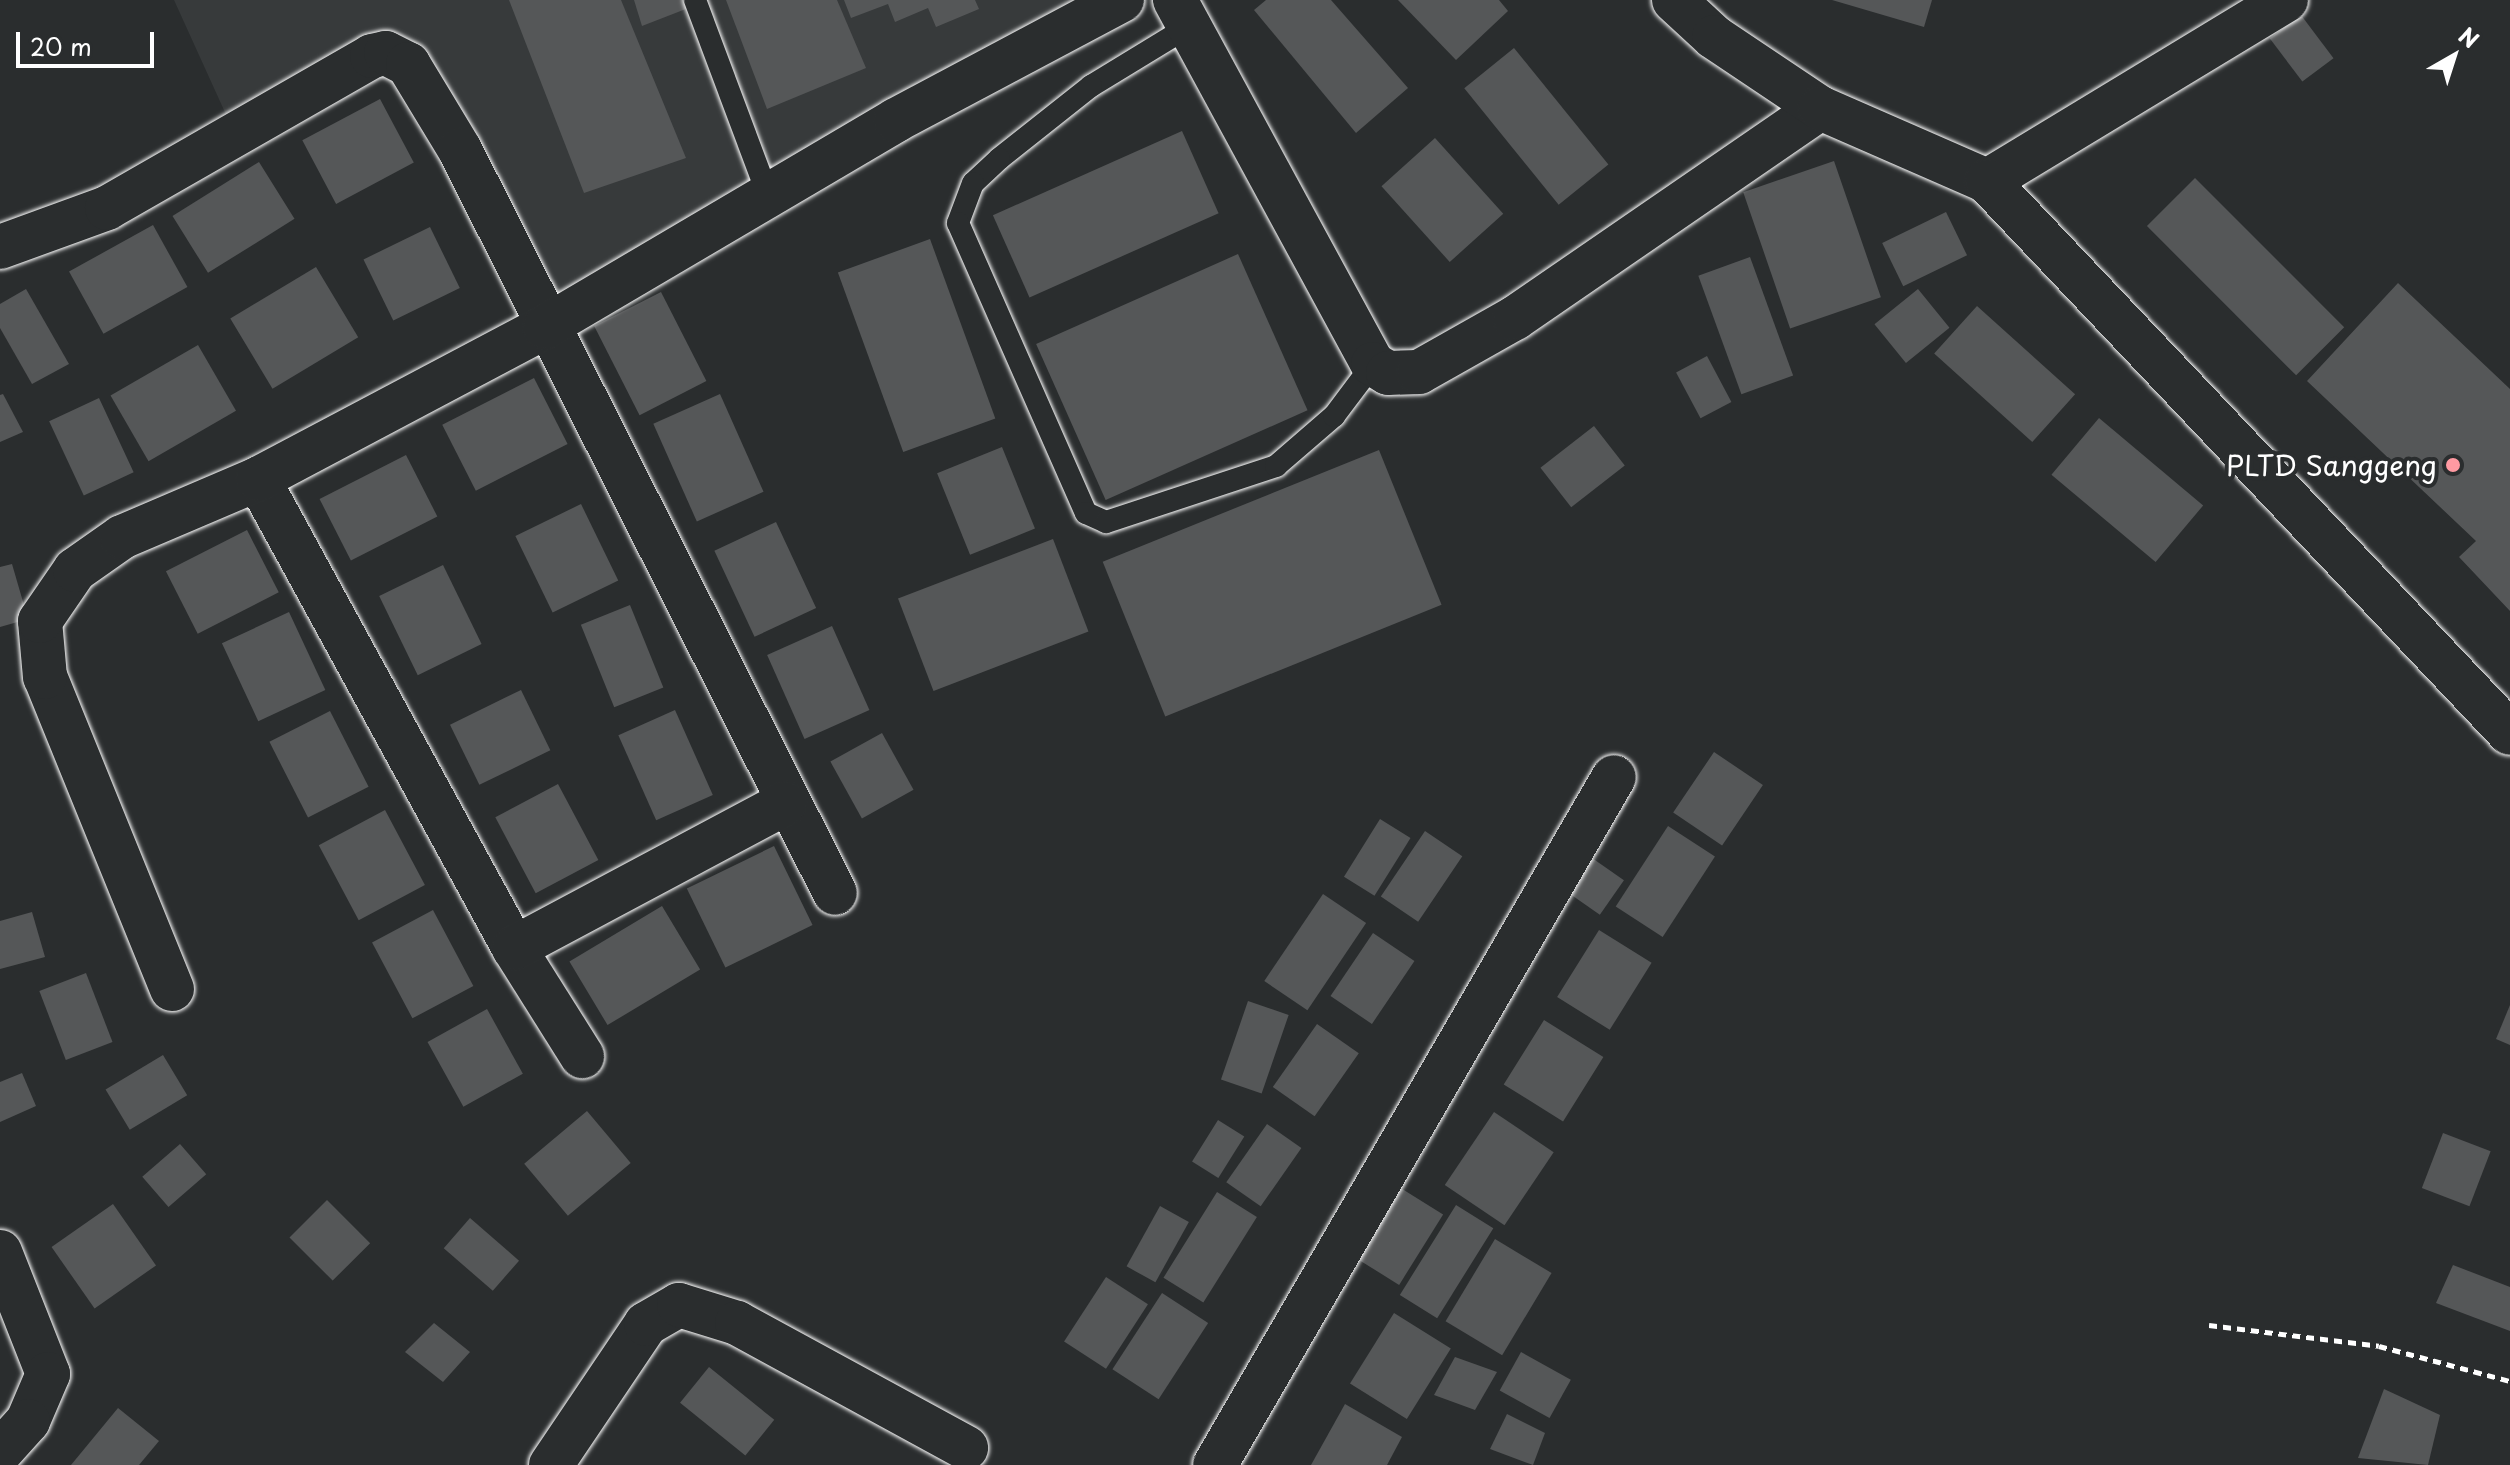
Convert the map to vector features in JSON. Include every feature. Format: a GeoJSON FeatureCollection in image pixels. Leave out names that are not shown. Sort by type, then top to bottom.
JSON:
{"type":"FeatureCollection","features":[{"type":"Feature","properties":{"kind":"street"},"geometry":{"type":"LineString","coordinates":[[1674,0],[1820,108],[1987,181],[2510,733]]}},
{"type":"Feature","properties":{"kind":"street"},"geometry":{"type":"LineString","coordinates":[[1987,181],[2286,0]]}},
{"type":"Feature","properties":{"kind":"street"},"geometry":{"type":"LineString","coordinates":[[172,989],[45,677],[40,621],[95,552],[258,479],[545,327],[1095,7]]}},
{"type":"Feature","properties":{"kind":"street"},"geometry":{"type":"LineString","coordinates":[[1180,14],[1373,364],[1388,373],[1419,372],[1515,318],[1820,108]]}},
{"type":"Feature","properties":{"kind":"street"},"geometry":{"type":"LineString","coordinates":[[0,247],[107,208],[386,53],[418,74],[785,803],[835,893]]}},
{"type":"Feature","properties":{"kind":"street"},"geometry":{"type":"LineString","coordinates":[[258,479],[514,948],[582,1056]]}},
{"type":"Feature","properties":{"kind":"street"},"geometry":{"type":"LineString","coordinates":[[1215,1465],[1614,777]]}},
{"type":"Feature","properties":{"kind":"street"},"geometry":{"type":"LineString","coordinates":[[514,948],[785,803]]}},
{"type":"Feature","properties":{"kind":"street"},"geometry":{"type":"LineString","coordinates":[[0,1252],[48,1374],[28,1421],[0,1452]]}},
{"type":"Feature","properties":{"kind":"street"},"geometry":{"type":"LineString","coordinates":[[551,1465],[646,1324],[679,1305],[737,1323],[973,1459]]}},
{"type":"Feature","properties":{"kind":"lane"},"geometry":{"type":"LineString","coordinates":[[695,0],[768,195]]}},
{"type":"Feature","properties":{"kind":"lane"},"geometry":{"type":"LineString","coordinates":[[1180,14],[973,183],[958,223],[1086,513],[1106,522],[1276,466],[1334,416],[1373,364]]}},
{"type":"Feature","properties":{"kind":"path"},"geometry":{"type":"LineString","coordinates":[[2209,1325],[2379,1346],[2510,1381]]}},
{"type":"Feature","properties":{"kind":"shaded area"},"geometry":{"type":"Polygon","coordinates":[[[174,0],[1089,0],[548,319],[393,40],[238,141],[174,0]]]}},
{"type":"Feature","properties":{"kind":"building"},"geometry":{"type":"Polygon","coordinates":[[[509,0],[621,0],[686,158],[584,193],[509,0]]]}},
{"type":"Feature","properties":{"kind":"building"},"geometry":{"type":"Polygon","coordinates":[[[634,0],[709,0],[642,26],[634,0]]]}},
{"type":"Feature","properties":{"kind":"building"},"geometry":{"type":"Polygon","coordinates":[[[726,0],[837,0],[866,68],[767,109],[726,0]]]}},
{"type":"Feature","properties":{"kind":"building"},"geometry":{"type":"Polygon","coordinates":[[[844,0],[975,0],[979,9],[936,27],[928,8],[895,22],[888,4],[851,18],[844,0]]]}},
{"type":"Feature","properties":{"kind":"building"},"geometry":{"type":"Polygon","coordinates":[[[1266,0],[1331,0],[1408,88],[1356,133],[1254,10],[1266,0]]]}},
{"type":"Feature","properties":{"kind":"building"},"geometry":{"type":"Polygon","coordinates":[[[1398,0],[1499,0],[1508,11],[1456,60],[1398,0]]]}},
{"type":"Feature","properties":{"kind":"building"},"geometry":{"type":"Polygon","coordinates":[[[1832,0],[1932,0],[1924,27],[1832,0]]]}},
{"type":"Feature","properties":{"kind":"building"},"geometry":{"type":"Polygon","coordinates":[[[2301,15],[2333,58],[2302,82],[2270,38],[2301,15]]]}},
{"type":"Feature","properties":{"kind":"building"},"geometry":{"type":"Polygon","coordinates":[[[1514,48],[1608,165],[1559,205],[1464,88],[1514,48]]]}},
{"type":"Feature","properties":{"kind":"building"},"geometry":{"type":"Polygon","coordinates":[[[380,99],[414,163],[336,204],[302,140],[380,99]]]}},
{"type":"Feature","properties":{"kind":"building"},"geometry":{"type":"Polygon","coordinates":[[[1182,131],[1219,213],[1030,297],[993,215],[1182,131]]]}},
{"type":"Feature","properties":{"kind":"building"},"geometry":{"type":"Polygon","coordinates":[[[1435,138],[1503,214],[1450,262],[1381,186],[1435,138]]]}},
{"type":"Feature","properties":{"kind":"building"},"geometry":{"type":"Polygon","coordinates":[[[1834,161],[1881,297],[1790,328],[1743,192],[1834,161]]]}},
{"type":"Feature","properties":{"kind":"building"},"geometry":{"type":"Polygon","coordinates":[[[259,162],[295,219],[208,273],[172,216],[259,162]]]}},
{"type":"Feature","properties":{"kind":"building","name":"PLTD Sanggeng"},"geometry":{"type":"Polygon","coordinates":[[[2195,178],[2344,327],[2296,375],[2147,226],[2195,178]]]}},
{"type":"Feature","properties":{"kind":"building"},"geometry":{"type":"Polygon","coordinates":[[[1946,212],[1967,255],[1903,286],[1882,243],[1946,212]]]}},
{"type":"Feature","properties":{"kind":"building"},"geometry":{"type":"Polygon","coordinates":[[[153,225],[187,287],[103,334],[69,272],[153,225]]]}},
{"type":"Feature","properties":{"kind":"building"},"geometry":{"type":"Polygon","coordinates":[[[430,227],[460,288],[393,321],[363,259],[430,227]]]}},
{"type":"Feature","properties":{"kind":"building"},"geometry":{"type":"Polygon","coordinates":[[[930,239],[995,418],[903,452],[838,273],[930,239]]]}},
{"type":"Feature","properties":{"kind":"building"},"geometry":{"type":"Polygon","coordinates":[[[1238,254],[1308,410],[1106,500],[1036,344],[1238,254]]]}},
{"type":"Feature","properties":{"kind":"building"},"geometry":{"type":"Polygon","coordinates":[[[1750,257],[1793,375],[1741,394],[1698,276],[1750,257]]]}},
{"type":"Feature","properties":{"kind":"building"},"geometry":{"type":"Polygon","coordinates":[[[316,267],[358,337],[273,389],[230,319],[316,267]]]}},
{"type":"Feature","properties":{"kind":"building","name":"PLTD Sanggeng"},"geometry":{"type":"Polygon","coordinates":[[[2398,283],[2510,389],[2510,611],[2459,557],[2476,541],[2307,381],[2398,283]]]}},
{"type":"Feature","properties":{"kind":"building"},"geometry":{"type":"Polygon","coordinates":[[[26,289],[69,364],[32,384],[0,328],[0,304],[26,289]]]}},
{"type":"Feature","properties":{"kind":"building"},"geometry":{"type":"Polygon","coordinates":[[[1918,289],[1949,328],[1906,363],[1874,324],[1918,289]]]}},
{"type":"Feature","properties":{"kind":"building"},"geometry":{"type":"Polygon","coordinates":[[[661,292],[706,381],[640,415],[594,326],[661,292]]]}},
{"type":"Feature","properties":{"kind":"building"},"geometry":{"type":"Polygon","coordinates":[[[1977,306],[2075,394],[2032,442],[1934,354],[1977,306]]]}},
{"type":"Feature","properties":{"kind":"building"},"geometry":{"type":"Polygon","coordinates":[[[198,345],[236,411],[149,461],[111,396],[198,345]]]}},
{"type":"Feature","properties":{"kind":"building"},"geometry":{"type":"Polygon","coordinates":[[[1707,356],[1731,402],[1701,418],[1676,372],[1707,356]]]}},
{"type":"Feature","properties":{"kind":"building"},"geometry":{"type":"Polygon","coordinates":[[[534,378],[568,444],[476,491],[442,425],[534,378]]]}},
{"type":"Feature","properties":{"kind":"building"},"geometry":{"type":"Polygon","coordinates":[[[3,394],[23,432],[0,442],[0,395],[3,394]]]}},
{"type":"Feature","properties":{"kind":"building"},"geometry":{"type":"Polygon","coordinates":[[[720,394],[764,492],[697,521],[653,424],[720,394]]]}},
{"type":"Feature","properties":{"kind":"building"},"geometry":{"type":"Polygon","coordinates":[[[99,398],[134,472],[84,496],[49,421],[99,398]]]}},
{"type":"Feature","properties":{"kind":"building"},"geometry":{"type":"Polygon","coordinates":[[[2099,418],[2203,505],[2156,562],[2051,475],[2099,418]]]}},
{"type":"Feature","properties":{"kind":"building"},"geometry":{"type":"Polygon","coordinates":[[[1594,426],[1625,465],[1571,507],[1540,468],[1594,426]]]}},
{"type":"Feature","properties":{"kind":"building"},"geometry":{"type":"Polygon","coordinates":[[[1002,447],[1035,529],[970,555],[937,473],[1002,447]]]}},
{"type":"Feature","properties":{"kind":"building"},"geometry":{"type":"Polygon","coordinates":[[[1379,450],[1442,605],[1165,716],[1103,562],[1379,450]]]}},
{"type":"Feature","properties":{"kind":"building"},"geometry":{"type":"Polygon","coordinates":[[[406,455],[437,516],[351,561],[320,499],[406,455]]]}},
{"type":"Feature","properties":{"kind":"building"},"geometry":{"type":"Polygon","coordinates":[[[581,504],[618,580],[553,612],[515,536],[581,504]]]}},
{"type":"Feature","properties":{"kind":"building"},"geometry":{"type":"Polygon","coordinates":[[[776,522],[816,608],[755,637],[714,551],[776,522]]]}},
{"type":"Feature","properties":{"kind":"building"},"geometry":{"type":"Polygon","coordinates":[[[247,530],[279,592],[198,634],[166,571],[247,530]]]}},
{"type":"Feature","properties":{"kind":"building"},"geometry":{"type":"Polygon","coordinates":[[[1053,539],[1088,631],[934,691],[898,598],[1053,539]]]}},
{"type":"Feature","properties":{"kind":"building"},"geometry":{"type":"Polygon","coordinates":[[[12,564],[28,619],[0,627],[0,567],[12,564]]]}},
{"type":"Feature","properties":{"kind":"building"},"geometry":{"type":"Polygon","coordinates":[[[443,565],[482,644],[418,675],[379,596],[443,565]]]}},
{"type":"Feature","properties":{"kind":"building"},"geometry":{"type":"Polygon","coordinates":[[[630,605],[663,688],[614,707],[581,625],[630,605]]]}},
{"type":"Feature","properties":{"kind":"building"},"geometry":{"type":"Polygon","coordinates":[[[289,612],[325,690],[258,721],[222,643],[289,612]]]}},
{"type":"Feature","properties":{"kind":"building"},"geometry":{"type":"Polygon","coordinates":[[[832,626],[869,710],[805,739],[767,655],[832,626]]]}},
{"type":"Feature","properties":{"kind":"building"},"geometry":{"type":"Polygon","coordinates":[[[521,690],[550,750],[479,785],[450,725],[521,690]]]}},
{"type":"Feature","properties":{"kind":"building"},"geometry":{"type":"Polygon","coordinates":[[[675,710],[713,795],[656,820],[618,735],[675,710]]]}},
{"type":"Feature","properties":{"kind":"building"},"geometry":{"type":"Polygon","coordinates":[[[330,711],[369,787],[308,818],[269,742],[330,711]]]}},
{"type":"Feature","properties":{"kind":"building"},"geometry":{"type":"Polygon","coordinates":[[[882,733],[914,790],[862,818],[830,762],[882,733]]]}},
{"type":"Feature","properties":{"kind":"building"},"geometry":{"type":"Polygon","coordinates":[[[1714,752],[1763,785],[1722,846],[1673,813],[1714,752]]]}},
{"type":"Feature","properties":{"kind":"building"},"geometry":{"type":"Polygon","coordinates":[[[558,784],[598,860],[536,893],[495,817],[558,784]]]}},
{"type":"Feature","properties":{"kind":"building"},"geometry":{"type":"Polygon","coordinates":[[[385,810],[425,885],[359,920],[319,845],[385,810]]]}},
{"type":"Feature","properties":{"kind":"building"},"geometry":{"type":"Polygon","coordinates":[[[1380,819],[1411,838],[1374,896],[1344,877],[1380,819]]]}},
{"type":"Feature","properties":{"kind":"building"},"geometry":{"type":"Polygon","coordinates":[[[1668,826],[1715,856],[1663,937],[1616,907],[1668,826]]]}},
{"type":"Feature","properties":{"kind":"building"},"geometry":{"type":"Polygon","coordinates":[[[1425,831],[1462,856],[1418,922],[1381,896],[1425,831]]]}},
{"type":"Feature","properties":{"kind":"building"},"geometry":{"type":"Polygon","coordinates":[[[774,846],[813,925],[725,968],[687,889],[774,846]]]}},
{"type":"Feature","properties":{"kind":"building"},"geometry":{"type":"Polygon","coordinates":[[[1592,858],[1624,880],[1600,915],[1568,892],[1592,858]]]}},
{"type":"Feature","properties":{"kind":"building"},"geometry":{"type":"Polygon","coordinates":[[[1323,894],[1366,923],[1307,1010],[1264,981],[1323,894]]]}},
{"type":"Feature","properties":{"kind":"building"},"geometry":{"type":"Polygon","coordinates":[[[662,906],[700,969],[608,1025],[569,962],[662,906]]]}},
{"type":"Feature","properties":{"kind":"building"},"geometry":{"type":"Polygon","coordinates":[[[433,910],[473,986],[412,1018],[372,942],[433,910]]]}},
{"type":"Feature","properties":{"kind":"building"},"geometry":{"type":"Polygon","coordinates":[[[32,912],[45,957],[0,969],[0,921],[32,912]]]}},
{"type":"Feature","properties":{"kind":"building"},"geometry":{"type":"Polygon","coordinates":[[[1599,930],[1652,963],[1610,1030],[1557,997],[1599,930]]]}},
{"type":"Feature","properties":{"kind":"building"},"geometry":{"type":"Polygon","coordinates":[[[1373,933],[1414,961],[1372,1024],[1331,996],[1373,933]]]}},
{"type":"Feature","properties":{"kind":"building"},"geometry":{"type":"Polygon","coordinates":[[[86,973],[113,1042],[66,1060],[39,991],[86,973]]]}},
{"type":"Feature","properties":{"kind":"building"},"geometry":{"type":"Polygon","coordinates":[[[1248,1001],[1289,1015],[1262,1093],[1221,1079],[1248,1001]]]}},
{"type":"Feature","properties":{"kind":"building"},"geometry":{"type":"Polygon","coordinates":[[[2510,1005],[2510,1045],[2496,1039],[2510,1005]]]}},
{"type":"Feature","properties":{"kind":"building"},"geometry":{"type":"Polygon","coordinates":[[[487,1009],[523,1074],[463,1107],[428,1042],[487,1009]]]}},
{"type":"Feature","properties":{"kind":"building"},"geometry":{"type":"Polygon","coordinates":[[[1544,1020],[1603,1057],[1563,1122],[1504,1084],[1544,1020]]]}},
{"type":"Feature","properties":{"kind":"building"},"geometry":{"type":"Polygon","coordinates":[[[1317,1024],[1359,1053],[1315,1116],[1273,1087],[1317,1024]]]}},
{"type":"Feature","properties":{"kind":"building"},"geometry":{"type":"Polygon","coordinates":[[[163,1055],[187,1095],[130,1130],[106,1090],[163,1055]]]}},
{"type":"Feature","properties":{"kind":"building"},"geometry":{"type":"Polygon","coordinates":[[[22,1073],[36,1106],[0,1122],[0,1082],[22,1073]]]}},
{"type":"Feature","properties":{"kind":"building"},"geometry":{"type":"Polygon","coordinates":[[[587,1111],[631,1163],[568,1216],[524,1164],[587,1111]]]}},
{"type":"Feature","properties":{"kind":"building"},"geometry":{"type":"Polygon","coordinates":[[[1494,1112],[1554,1152],[1504,1225],[1445,1185],[1494,1112]]]}},
{"type":"Feature","properties":{"kind":"building"},"geometry":{"type":"Polygon","coordinates":[[[1218,1120],[1244,1136],[1218,1178],[1192,1162],[1218,1120]]]}},
{"type":"Feature","properties":{"kind":"building"},"geometry":{"type":"Polygon","coordinates":[[[1267,1124],[1301,1148],[1261,1206],[1226,1182],[1267,1124]]]}},
{"type":"Feature","properties":{"kind":"building"},"geometry":{"type":"Polygon","coordinates":[[[2443,1133],[2491,1151],[2469,1206],[2422,1188],[2443,1133]]]}},
{"type":"Feature","properties":{"kind":"building"},"geometry":{"type":"Polygon","coordinates":[[[180,1144],[206,1174],[169,1207],[142,1177],[180,1144]]]}},
{"type":"Feature","properties":{"kind":"building"},"geometry":{"type":"Polygon","coordinates":[[[1399,1187],[1443,1215],[1399,1285],[1355,1257],[1399,1187]]]}},
{"type":"Feature","properties":{"kind":"building"},"geometry":{"type":"Polygon","coordinates":[[[1217,1192],[1257,1217],[1203,1303],[1163,1278],[1217,1192]]]}},
{"type":"Feature","properties":{"kind":"building"},"geometry":{"type":"Polygon","coordinates":[[[327,1200],[370,1243],[333,1281],[290,1237],[327,1200]]]}},
{"type":"Feature","properties":{"kind":"building"},"geometry":{"type":"Polygon","coordinates":[[[113,1204],[156,1265],[95,1308],[52,1247],[113,1204]]]}},
{"type":"Feature","properties":{"kind":"building"},"geometry":{"type":"Polygon","coordinates":[[[1456,1205],[1493,1228],[1437,1318],[1400,1295],[1456,1205]]]}},
{"type":"Feature","properties":{"kind":"building"},"geometry":{"type":"Polygon","coordinates":[[[1160,1206],[1189,1222],[1155,1282],[1127,1266],[1160,1206]]]}},
{"type":"Feature","properties":{"kind":"building"},"geometry":{"type":"Polygon","coordinates":[[[470,1218],[519,1261],[493,1291],[444,1248],[470,1218]]]}},
{"type":"Feature","properties":{"kind":"building"},"geometry":{"type":"Polygon","coordinates":[[[1495,1239],[1552,1273],[1502,1355],[1446,1321],[1495,1239]]]}},
{"type":"Feature","properties":{"kind":"building"},"geometry":{"type":"Polygon","coordinates":[[[2453,1265],[2510,1287],[2510,1331],[2436,1303],[2453,1265]]]}},
{"type":"Feature","properties":{"kind":"building"},"geometry":{"type":"Polygon","coordinates":[[[1106,1277],[1148,1304],[1106,1369],[1064,1342],[1106,1277]]]}},
{"type":"Feature","properties":{"kind":"building"},"geometry":{"type":"Polygon","coordinates":[[[1162,1293],[1208,1323],[1159,1399],[1112,1369],[1162,1293]]]}},
{"type":"Feature","properties":{"kind":"building"},"geometry":{"type":"Polygon","coordinates":[[[1394,1313],[1451,1349],[1407,1419],[1350,1383],[1394,1313]]]}},
{"type":"Feature","properties":{"kind":"building"},"geometry":{"type":"Polygon","coordinates":[[[434,1323],[470,1352],[443,1382],[405,1352],[434,1323]]]}},
{"type":"Feature","properties":{"kind":"building"},"geometry":{"type":"Polygon","coordinates":[[[1521,1352],[1571,1380],[1550,1418],[1500,1390],[1521,1352]]]}},
{"type":"Feature","properties":{"kind":"building"},"geometry":{"type":"Polygon","coordinates":[[[1455,1357],[1497,1372],[1475,1410],[1434,1395],[1455,1357]]]}},
{"type":"Feature","properties":{"kind":"building"},"geometry":{"type":"Polygon","coordinates":[[[709,1367],[774,1420],[745,1456],[680,1403],[709,1367]]]}},
{"type":"Feature","properties":{"kind":"building"},"geometry":{"type":"Polygon","coordinates":[[[2384,1389],[2440,1415],[2428,1465],[2358,1458],[2384,1389]]]}},
{"type":"Feature","properties":{"kind":"building"},"geometry":{"type":"Polygon","coordinates":[[[1345,1404],[1402,1437],[1387,1465],[1311,1465],[1345,1404]]]}},
{"type":"Feature","properties":{"kind":"building"},"geometry":{"type":"Polygon","coordinates":[[[118,1408],[159,1441],[139,1465],[71,1465],[118,1408]]]}},
{"type":"Feature","properties":{"kind":"building"},"geometry":{"type":"Polygon","coordinates":[[[1507,1414],[1545,1433],[1533,1465],[1490,1449],[1507,1414]]]}},
{"type":"Feature","properties":{"kind":"place","name":"PLTD Sanggeng"},"geometry":{"type":"Point","coordinates":[2453,465]}}]}
